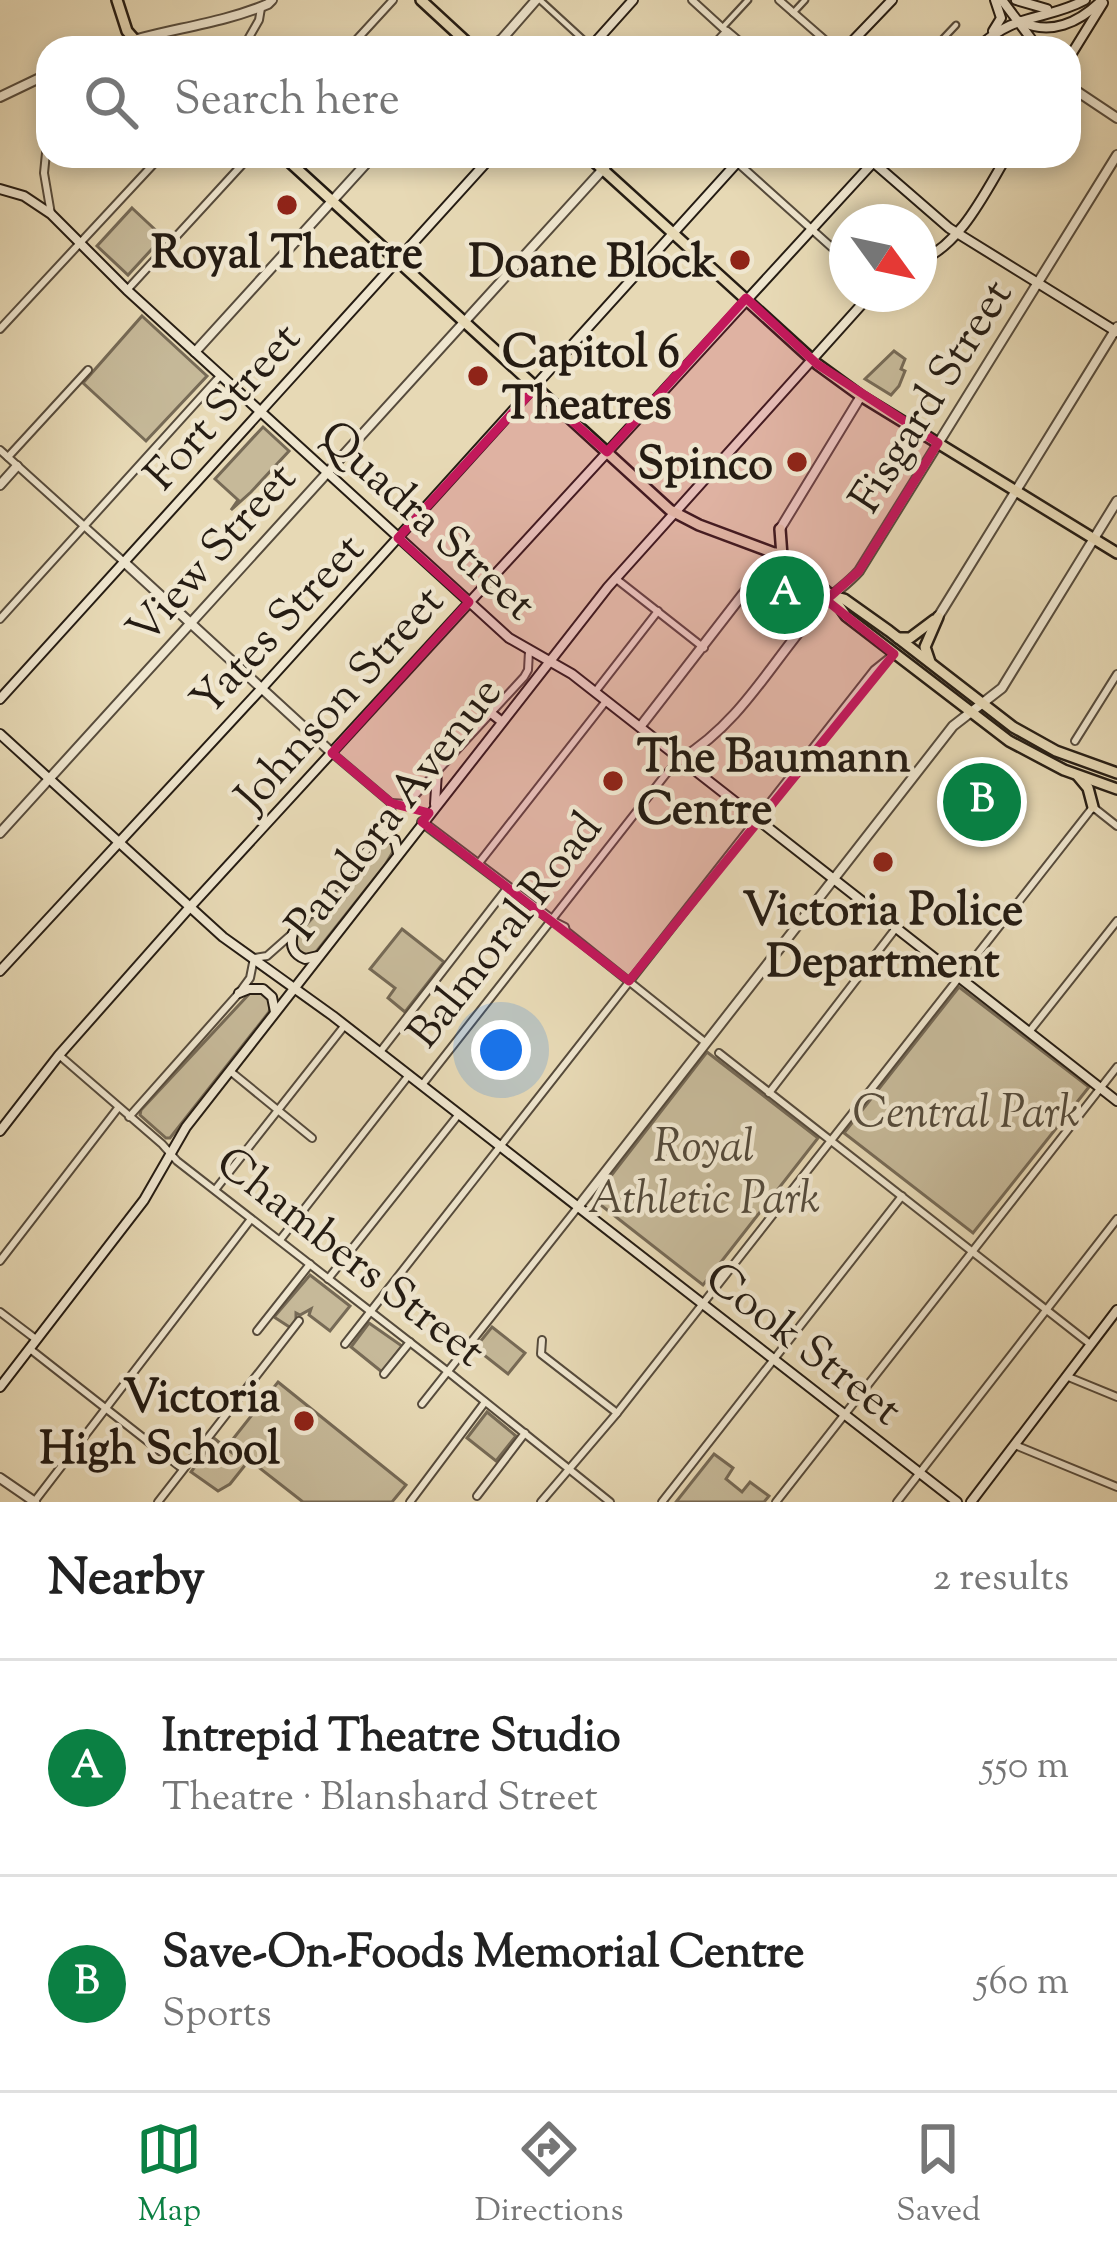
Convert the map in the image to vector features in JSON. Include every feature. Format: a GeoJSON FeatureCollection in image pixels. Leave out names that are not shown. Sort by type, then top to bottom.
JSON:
{"type":"FeatureCollection","features":[{"type":"Feature","properties":{"kind":"main road"},"geometry":{"type":"LineString","coordinates":[[117,0],[133,36]]}},
{"type":"Feature","properties":{"kind":"main road"},"geometry":{"type":"LineString","coordinates":[[505,36],[538,0]]}},
{"type":"Feature","properties":{"kind":"main road"},"geometry":{"type":"LineString","coordinates":[[601,36],[633,0]]}},
{"type":"Feature","properties":{"kind":"main road"},"geometry":{"type":"LineString","coordinates":[[858,36],[892,0]]}},
{"type":"Feature","properties":{"kind":"main road"},"geometry":{"type":"LineString","coordinates":[[998,0],[1029,36]]}},
{"type":"Feature","properties":{"kind":"main road"},"geometry":{"type":"LineString","coordinates":[[988,36],[1001,18],[998,0]]}},
{"type":"Feature","properties":{"kind":"main road"},"geometry":{"type":"LineString","coordinates":[[1016,0],[1054,11]]}},
{"type":"Feature","properties":{"kind":"main road"},"geometry":{"type":"LineString","coordinates":[[994,36],[1018,20],[1084,0]]}},
{"type":"Feature","properties":{"kind":"main road"},"geometry":{"type":"LineString","coordinates":[[428,3],[461,36]]}},
{"type":"Feature","properties":{"kind":"main road"},"geometry":{"type":"LineString","coordinates":[[158,36],[183,26],[224,21],[261,4]]}},
{"type":"Feature","properties":{"kind":"main road"},"geometry":{"type":"LineString","coordinates":[[1018,20],[1034,28],[1049,28],[1101,4]]}},
{"type":"Feature","properties":{"kind":"main road"},"geometry":{"type":"LineString","coordinates":[[1081,38],[1101,4]]}},
{"type":"Feature","properties":{"kind":"main road"},"geometry":{"type":"LineString","coordinates":[[721,36],[725,30],[732,36]]}},
{"type":"Feature","properties":{"kind":"main road"},"geometry":{"type":"LineString","coordinates":[[0,97],[36,80]]}},
{"type":"Feature","properties":{"kind":"main road"},"geometry":{"type":"LineString","coordinates":[[1081,94],[1117,118]]}},
{"type":"Feature","properties":{"kind":"main road","name":"Fisgard Street"},"geometry":{"type":"LineString","coordinates":[[681,759],[726,726],[818,608],[859,571],[1117,155]]}},
{"type":"Feature","properties":{"kind":"main road"},"geometry":{"type":"LineString","coordinates":[[296,168],[674,512],[771,551],[832,596],[846,616],[894,654],[1027,752],[1115,788]]}},
{"type":"Feature","properties":{"kind":"main road"},"geometry":{"type":"LineString","coordinates":[[195,352],[362,168]]}},
{"type":"Feature","properties":{"kind":"main road","name":"Fort Street"},"geometry":{"type":"LineString","coordinates":[[0,699],[481,168]]}},
{"type":"Feature","properties":{"kind":"main road","name":"Yates Street"},"geometry":{"type":"LineString","coordinates":[[0,971],[535,388],[729,168]]}},
{"type":"Feature","properties":{"kind":"main road","name":"Johnson Street"},"geometry":{"type":"LineString","coordinates":[[0,1130],[59,1055],[190,907],[864,168]]}},
{"type":"Feature","properties":{"kind":"main road"},"geometry":{"type":"LineString","coordinates":[[884,168],[957,234],[1116,330],[938,617],[925,647],[931,664]]}},
{"type":"Feature","properties":{"kind":"main road"},"geometry":{"type":"LineString","coordinates":[[937,252],[957,234],[999,168]]}},
{"type":"Feature","properties":{"kind":"main road"},"geometry":{"type":"LineString","coordinates":[[602,170],[812,360],[861,396],[1117,553]]}},
{"type":"Feature","properties":{"kind":"main road","name":"View Street"},"geometry":{"type":"LineString","coordinates":[[0,833],[602,170]]}},
{"type":"Feature","properties":{"kind":"main road","name":"Quadra Street"},"geometry":{"type":"LineString","coordinates":[[0,189],[24,196],[51,214],[127,290],[509,638],[569,672],[1117,1101]]}},
{"type":"Feature","properties":{"kind":"main road","name":"Pandora Avenue"},"geometry":{"type":"LineString","coordinates":[[0,1387],[144,1200],[186,1127],[548,661],[615,578],[855,312]]}},
{"type":"Feature","properties":{"kind":"main road"},"geometry":{"type":"LineString","coordinates":[[640,727],[760,572],[779,529],[861,396]]}},
{"type":"Feature","properties":{"kind":"main road"},"geometry":{"type":"LineString","coordinates":[[0,484],[16,466]]}},
{"type":"Feature","properties":{"kind":"main road"},"geometry":{"type":"LineString","coordinates":[[578,1207],[953,726],[1002,688],[1117,502]]}},
{"type":"Feature","properties":{"kind":"main road"},"geometry":{"type":"LineString","coordinates":[[771,551],[779,529]]}},
{"type":"Feature","properties":{"kind":"main road"},"geometry":{"type":"LineString","coordinates":[[124,562],[332,753]]}},
{"type":"Feature","properties":{"kind":"main road"},"geometry":{"type":"LineString","coordinates":[[832,596],[844,599],[1040,743],[1117,773]]}},
{"type":"Feature","properties":{"kind":"main road"},"geometry":{"type":"LineString","coordinates":[[898,638],[910,638],[938,617]]}},
{"type":"Feature","properties":{"kind":"main road"},"geometry":{"type":"LineString","coordinates":[[491,713],[501,721]]}},
{"type":"Feature","properties":{"kind":"main road","name":"Cook Street"},"geometry":{"type":"LineString","coordinates":[[0,734],[223,937],[410,1075],[957,1502]]}},
{"type":"Feature","properties":{"kind":"main road"},"geometry":{"type":"LineString","coordinates":[[435,806],[437,772]]}},
{"type":"Feature","properties":{"kind":"main road"},"geometry":{"type":"LineString","coordinates":[[1078,776],[1093,807]]}},
{"type":"Feature","properties":{"kind":"main road"},"geometry":{"type":"LineString","coordinates":[[1093,807],[1102,794],[1115,788]]}},
{"type":"Feature","properties":{"kind":"main road"},"geometry":{"type":"LineString","coordinates":[[422,822],[553,921]]}},
{"type":"Feature","properties":{"kind":"main road"},"geometry":{"type":"LineString","coordinates":[[376,839],[395,840],[398,855]]}},
{"type":"Feature","properties":{"kind":"main road"},"geometry":{"type":"LineString","coordinates":[[293,933],[296,953],[305,959],[318,956]]}},
{"type":"Feature","properties":{"kind":"main road"},"geometry":{"type":"LineString","coordinates":[[239,993],[263,989],[272,997],[275,1014]]}},
{"type":"Feature","properties":{"kind":"main road"},"geometry":{"type":"LineString","coordinates":[[971,1502],[1117,1310]]}},
{"type":"Feature","properties":{"kind":"main road"},"geometry":{"type":"LineString","coordinates":[[0,1478],[35,1502]]}},
{"type":"Feature","properties":{"kind":"street"},"geometry":{"type":"LineString","coordinates":[[360,36],[393,0]]}},
{"type":"Feature","properties":{"kind":"street"},"geometry":{"type":"LineString","coordinates":[[538,0],[579,36]]}},
{"type":"Feature","properties":{"kind":"street"},"geometry":{"type":"LineString","coordinates":[[692,0],[725,30],[748,0]]}},
{"type":"Feature","properties":{"kind":"street"},"geometry":{"type":"LineString","coordinates":[[779,0],[820,36]]}},
{"type":"Feature","properties":{"kind":"street"},"geometry":{"type":"LineString","coordinates":[[793,13],[805,0]]}},
{"type":"Feature","properties":{"kind":"street"},"geometry":{"type":"LineString","coordinates":[[250,36],[261,4]]}},
{"type":"Feature","properties":{"kind":"street"},"geometry":{"type":"LineString","coordinates":[[946,36],[956,25]]}},
{"type":"Feature","properties":{"kind":"street"},"geometry":{"type":"LineString","coordinates":[[44,168],[51,214]]}},
{"type":"Feature","properties":{"kind":"street"},"geometry":{"type":"LineString","coordinates":[[0,329],[150,168]]}},
{"type":"Feature","properties":{"kind":"street"},"geometry":{"type":"LineString","coordinates":[[127,290],[239,168]]}},
{"type":"Feature","properties":{"kind":"street"},"geometry":{"type":"LineString","coordinates":[[748,168],[829,244]]}},
{"type":"Feature","properties":{"kind":"street"},"geometry":{"type":"LineString","coordinates":[[8,457],[88,370]]}},
{"type":"Feature","properties":{"kind":"street"},"geometry":{"type":"LineString","coordinates":[[0,619],[221,375]]}},
{"type":"Feature","properties":{"kind":"street"},"geometry":{"type":"LineString","coordinates":[[0,450],[124,562]]}},
{"type":"Feature","properties":{"kind":"street"},"geometry":{"type":"LineString","coordinates":[[615,578],[704,648]]}},
{"type":"Feature","properties":{"kind":"street"},"geometry":{"type":"LineString","coordinates":[[595,692],[658,611]]}},
{"type":"Feature","properties":{"kind":"street","name":"Pandora Avenue"},"geometry":{"type":"LineString","coordinates":[[129,1117],[239,993],[250,978],[254,958],[267,956],[293,933],[392,820],[391,803],[407,804],[491,713],[528,670],[530,651]]}},
{"type":"Feature","properties":{"kind":"street"},"geometry":{"type":"LineString","coordinates":[[345,1344],[874,670],[894,654]]}},
{"type":"Feature","properties":{"kind":"street"},"geometry":{"type":"LineString","coordinates":[[1075,742],[1117,674]]}},
{"type":"Feature","properties":{"kind":"street"},"geometry":{"type":"LineString","coordinates":[[478,863],[606,701]]}},
{"type":"Feature","properties":{"kind":"street"},"geometry":{"type":"LineString","coordinates":[[332,753],[391,803]]}},
{"type":"Feature","properties":{"kind":"street","name":"Balmoral Road"},"geometry":{"type":"LineString","coordinates":[[422,1085],[681,759]]}},
{"type":"Feature","properties":{"kind":"street"},"geometry":{"type":"LineString","coordinates":[[541,1502],[1093,807],[1117,826]]}},
{"type":"Feature","properties":{"kind":"street"},"geometry":{"type":"LineString","coordinates":[[380,1052],[508,887]]}},
{"type":"Feature","properties":{"kind":"street"},"geometry":{"type":"LineString","coordinates":[[553,921],[706,1043]]}},
{"type":"Feature","properties":{"kind":"street"},"geometry":{"type":"LineString","coordinates":[[1029,1032],[1117,921]]}},
{"type":"Feature","properties":{"kind":"street"},"geometry":{"type":"LineString","coordinates":[[769,1093],[896,928]]}},
{"type":"Feature","properties":{"kind":"street"},"geometry":{"type":"LineString","coordinates":[[215,1190],[345,1025]]}},
{"type":"Feature","properties":{"kind":"street"},"geometry":{"type":"LineString","coordinates":[[719,1054],[1090,1345]]}},
{"type":"Feature","properties":{"kind":"street","name":"Chambers Street"},"geometry":{"type":"LineString","coordinates":[[59,1055],[215,1190],[610,1502]]}},
{"type":"Feature","properties":{"kind":"street"},"geometry":{"type":"LineString","coordinates":[[776,1502],[1117,1067]]}},
{"type":"Feature","properties":{"kind":"street"},"geometry":{"type":"LineString","coordinates":[[230,1071],[312,1138]]}},
{"type":"Feature","properties":{"kind":"street","name":"Balmoral Road"},"geometry":{"type":"LineString","coordinates":[[280,1240],[410,1075]]}},
{"type":"Feature","properties":{"kind":"street"},"geometry":{"type":"LineString","coordinates":[[0,1261],[118,1108]]}},
{"type":"Feature","properties":{"kind":"street"},"geometry":{"type":"LineString","coordinates":[[328,1279],[459,1114]]}},
{"type":"Feature","properties":{"kind":"street"},"geometry":{"type":"LineString","coordinates":[[662,1502],[902,1196]]}},
{"type":"Feature","properties":{"kind":"street"},"geometry":{"type":"LineString","coordinates":[[422,1404],[578,1207]]}},
{"type":"Feature","properties":{"kind":"street"},"geometry":{"type":"LineString","coordinates":[[35,1502],[251,1218]]}},
{"type":"Feature","properties":{"kind":"street"},"geometry":{"type":"LineString","coordinates":[[897,1502],[1117,1219]]}},
{"type":"Feature","properties":{"kind":"street"},"geometry":{"type":"LineString","coordinates":[[257,1331],[310,1264]]}},
{"type":"Feature","properties":{"kind":"street"},"geometry":{"type":"LineString","coordinates":[[0,1312],[37,1340]]}},
{"type":"Feature","properties":{"kind":"street"},"geometry":{"type":"LineString","coordinates":[[158,1502],[299,1321]]}},
{"type":"Feature","properties":{"kind":"street"},"geometry":{"type":"LineString","coordinates":[[542,1340],[541,1354],[616,1413]]}},
{"type":"Feature","properties":{"kind":"street"},"geometry":{"type":"LineString","coordinates":[[384,1374],[410,1342]]}},
{"type":"Feature","properties":{"kind":"street"},"geometry":{"type":"LineString","coordinates":[[30,1349],[183,1469]]}},
{"type":"Feature","properties":{"kind":"street"},"geometry":{"type":"LineString","coordinates":[[1066,1376],[1117,1397]]}},
{"type":"Feature","properties":{"kind":"street"},"geometry":{"type":"LineString","coordinates":[[410,1502],[485,1402]]}},
{"type":"Feature","properties":{"kind":"street"},"geometry":{"type":"LineString","coordinates":[[477,1496],[524,1432]]}},
{"type":"Feature","properties":{"kind":"street"},"geometry":{"type":"LineString","coordinates":[[1015,1445],[1117,1486]]}},
{"type":"Feature","properties":{"kind":"highlighted area"},"geometry":{"type":"Polygon","coordinates":[[[746,298],[817,364],[938,443],[859,571],[826,600],[894,654],[629,981],[422,822],[429,813],[391,803],[332,753],[469,602],[398,538],[535,388],[607,452],[746,298]]]}},
{"type":"Feature","properties":{"kind":"green space"},"geometry":{"type":"Polygon","coordinates":[[[132,208],[163,237],[128,275],[97,246],[132,208]]]}},
{"type":"Feature","properties":{"kind":"green space"},"geometry":{"type":"Polygon","coordinates":[[[142,316],[207,376],[146,441],[83,383],[142,316]]]}},
{"type":"Feature","properties":{"kind":"green space"},"geometry":{"type":"Polygon","coordinates":[[[894,351],[905,359],[901,369],[905,371],[891,395],[865,379],[894,351]]]}},
{"type":"Feature","properties":{"kind":"green space"},"geometry":{"type":"Polygon","coordinates":[[[263,427],[289,451],[231,510],[238,500],[215,479],[263,427]]]}},
{"type":"Feature","properties":{"kind":"green space"},"geometry":{"type":"Polygon","coordinates":[[[387,840],[394,850],[385,865],[316,952],[306,955],[296,949],[297,935],[387,840]]]}},
{"type":"Feature","properties":{"kind":"green space"},"geometry":{"type":"Polygon","coordinates":[[[402,929],[444,962],[405,1012],[388,998],[395,988],[370,969],[402,929]]]}},
{"type":"Feature","properties":{"kind":"green space","name":"Central Park"},"geometry":{"type":"Polygon","coordinates":[[[959,987],[1089,1087],[973,1233],[844,1133],[959,987]]]}},
{"type":"Feature","properties":{"kind":"green space"},"geometry":{"type":"Polygon","coordinates":[[[251,992],[266,997],[269,1012],[166,1138],[140,1115],[141,1110],[251,992]]]}},
{"type":"Feature","properties":{"kind":"green space","name":"Royal Athletic Park"},"geometry":{"type":"Polygon","coordinates":[[[707,1052],[818,1138],[703,1285],[593,1199],[707,1052]]]}},
{"type":"Feature","properties":{"kind":"green space"},"geometry":{"type":"Polygon","coordinates":[[[310,1275],[350,1306],[330,1331],[309,1315],[311,1309],[296,1313],[291,1328],[274,1317],[310,1275]]]}},
{"type":"Feature","properties":{"kind":"green space"},"geometry":{"type":"Polygon","coordinates":[[[369,1323],[402,1346],[382,1372],[351,1347],[369,1323]]]}},
{"type":"Feature","properties":{"kind":"green space"},"geometry":{"type":"Polygon","coordinates":[[[492,1327],[525,1353],[508,1374],[475,1348],[492,1327]]]}},
{"type":"Feature","properties":{"kind":"green space"},"geometry":{"type":"Polygon","coordinates":[[[278,1382],[406,1485],[392,1502],[303,1502],[229,1444],[278,1382]]]}},
{"type":"Feature","properties":{"kind":"green space"},"geometry":{"type":"Polygon","coordinates":[[[487,1412],[516,1436],[496,1461],[467,1438],[487,1412]]]}},
{"type":"Feature","properties":{"kind":"green space"},"geometry":{"type":"Polygon","coordinates":[[[215,1439],[246,1464],[218,1491],[191,1472],[215,1439]]]}},
{"type":"Feature","properties":{"kind":"green space"},"geometry":{"type":"Polygon","coordinates":[[[714,1454],[733,1468],[726,1479],[742,1492],[750,1482],[769,1496],[764,1502],[676,1502],[714,1454]]]}},
{"type":"Feature","properties":{"kind":"place","name":"Royal Theatre"},"geometry":{"type":"Point","coordinates":[287,205]}},
{"type":"Feature","properties":{"kind":"place","name":"Doane Block"},"geometry":{"type":"Point","coordinates":[740,260]}},
{"type":"Feature","properties":{"kind":"place","name":"Capitol 6 Theatres"},"geometry":{"type":"Point","coordinates":[478,376]}},
{"type":"Feature","properties":{"kind":"place","name":"Spinco"},"geometry":{"type":"Point","coordinates":[797,462]}},
{"type":"Feature","properties":{"kind":"place","name":"Intrepid Theatre Studio"},"geometry":{"type":"Point","coordinates":[785,595]}},
{"type":"Feature","properties":{"kind":"place","name":"The Baumann Centre"},"geometry":{"type":"Point","coordinates":[613,781]}},
{"type":"Feature","properties":{"kind":"place","name":"Save-On-Foods Memorial Centre"},"geometry":{"type":"Point","coordinates":[982,802]}},
{"type":"Feature","properties":{"kind":"place","name":"Victoria Police Department"},"geometry":{"type":"Point","coordinates":[883,862]}},
{"type":"Feature","properties":{"kind":"place","name":"Victoria High School"},"geometry":{"type":"Point","coordinates":[304,1421]}}]}
